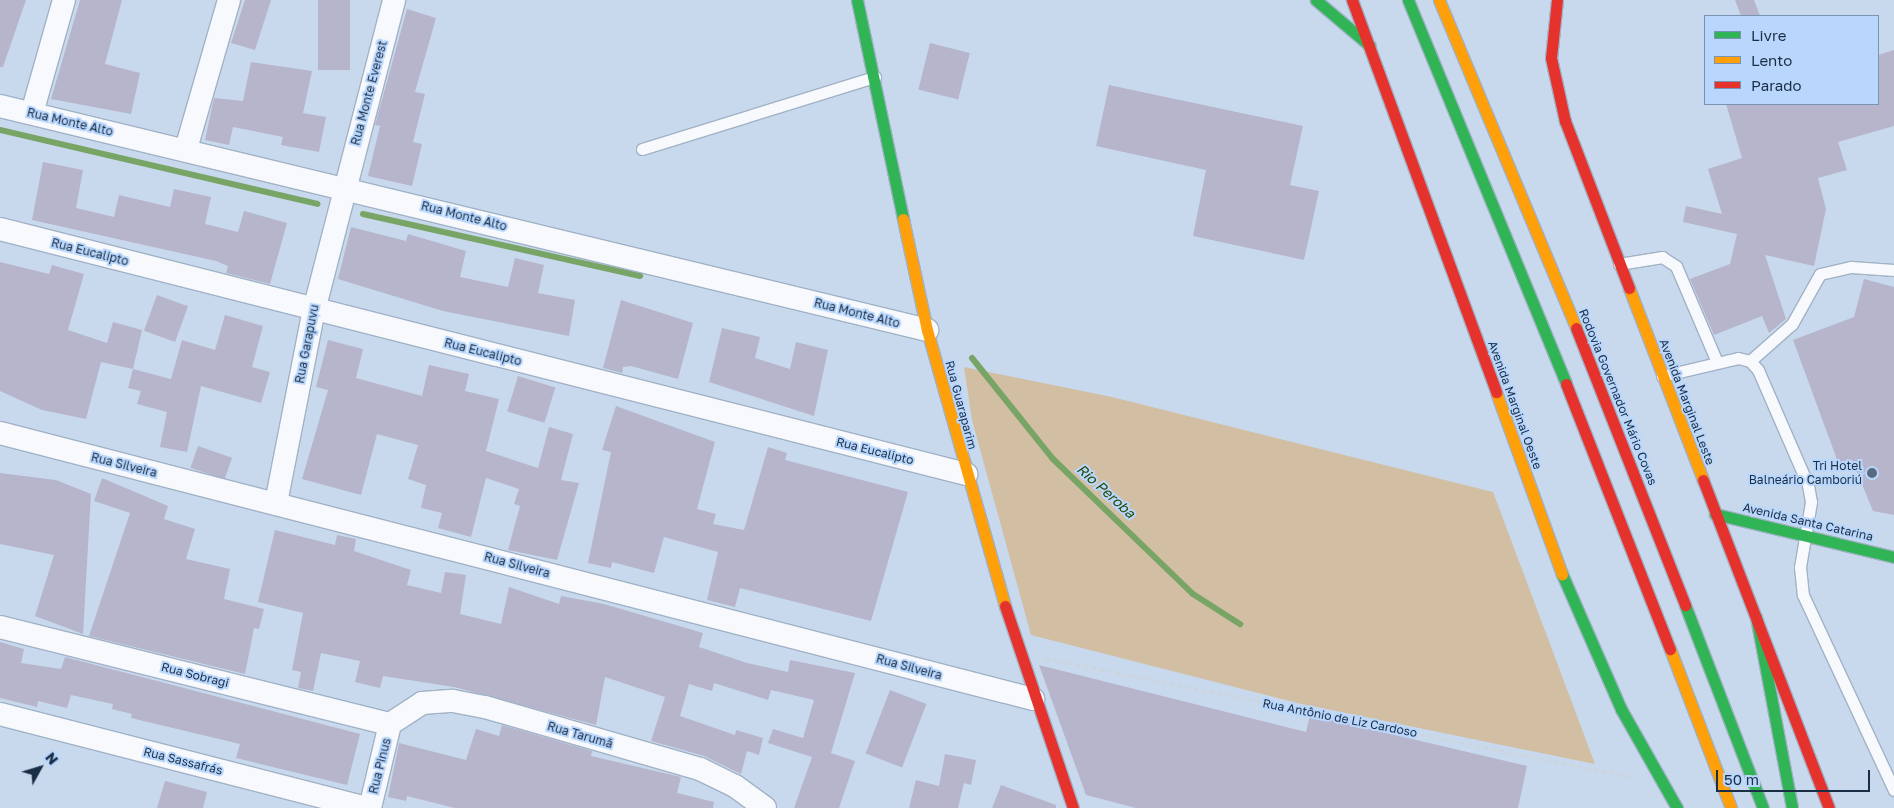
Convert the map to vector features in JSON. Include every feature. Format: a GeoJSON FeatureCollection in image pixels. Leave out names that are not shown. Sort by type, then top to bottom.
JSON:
{"type":"FeatureCollection","features":[{"type":"Feature","properties":{"kind":"main road","name":"Rua Guaraparim"},"geometry":{"type":"LineString","coordinates":[[857,0],[876,76],[927,330],[966,474],[1018,652],[1073,808]]}},
{"type":"Feature","properties":{"kind":"main road"},"geometry":{"type":"LineString","coordinates":[[1316,0],[1369,45]]}},
{"type":"Feature","properties":{"kind":"main road","name":"Avenida Marginal Oeste"},"geometry":{"type":"LineString","coordinates":[[1352,0],[1577,615],[1662,783],[1677,808]]}},
{"type":"Feature","properties":{"kind":"main road"},"geometry":{"type":"LineString","coordinates":[[1408,0],[1602,472],[1731,808]]}},
{"type":"Feature","properties":{"kind":"main road","name":"Rodovia Governador Mário Covas"},"geometry":{"type":"LineString","coordinates":[[1439,0],[1605,398],[1763,808]]}},
{"type":"Feature","properties":{"kind":"main road"},"geometry":{"type":"LineString","coordinates":[[1557,6],[1563,0]]}},
{"type":"Feature","properties":{"kind":"main road","name":"Avenida Marginal Leste"},"geometry":{"type":"LineString","coordinates":[[1557,6],[1551,58],[1555,89],[1619,264],[1829,808]]}},
{"type":"Feature","properties":{"kind":"main road","name":"Avenida Santa Catarina"},"geometry":{"type":"LineString","coordinates":[[1715,514],[1806,534],[1894,557]]}},
{"type":"Feature","properties":{"kind":"main road"},"geometry":{"type":"LineString","coordinates":[[1756,617],[1792,808]]}},
{"type":"Feature","properties":{"kind":"street"},"geometry":{"type":"LineString","coordinates":[[32,114],[64,0]]}},
{"type":"Feature","properties":{"kind":"street"},"geometry":{"type":"LineString","coordinates":[[186,149],[229,0]]}},
{"type":"Feature","properties":{"kind":"street","name":"Rua Monte Everest"},"geometry":{"type":"LineString","coordinates":[[344,186],[394,0]]}},
{"type":"Feature","properties":{"kind":"street","name":"Rua Monte Alto"},"geometry":{"type":"LineString","coordinates":[[0,106],[344,186],[927,330]]}},
{"type":"Feature","properties":{"kind":"street","name":"Rua Garapuvu"},"geometry":{"type":"LineString","coordinates":[[276,503],[314,310],[344,186]]}},
{"type":"Feature","properties":{"kind":"street","name":"Rua Eucalipto"},"geometry":{"type":"LineString","coordinates":[[0,229],[966,474]]}},
{"type":"Feature","properties":{"kind":"street","name":"Rua Silveira"},"geometry":{"type":"LineString","coordinates":[[0,433],[1033,699]]}},
{"type":"Feature","properties":{"kind":"street","name":"Rua Sobragi"},"geometry":{"type":"LineString","coordinates":[[0,627],[390,724]]}},
{"type":"Feature","properties":{"kind":"street","name":"Rua Tarumã"},"geometry":{"type":"LineString","coordinates":[[390,724],[422,702],[453,701],[485,707],[700,769],[734,786],[765,808]]}},
{"type":"Feature","properties":{"kind":"street","name":"Rua Sassafrás"},"geometry":{"type":"LineString","coordinates":[[0,714],[365,808]]}},
{"type":"Feature","properties":{"kind":"street","name":"Rua Pinus"},"geometry":{"type":"LineString","coordinates":[[370,808],[390,724]]}},
{"type":"Feature","properties":{"kind":"lane"},"geometry":{"type":"LineString","coordinates":[[642,149],[876,76]]}},
{"type":"Feature","properties":{"kind":"lane"},"geometry":{"type":"LineString","coordinates":[[1619,264],[1662,257],[1676,266],[1716,360]]}},
{"type":"Feature","properties":{"kind":"lane"},"geometry":{"type":"LineString","coordinates":[[1662,376],[1716,360],[1750,361],[1792,324],[1820,274],[1851,267],[1894,270]]}},
{"type":"Feature","properties":{"kind":"lane"},"geometry":{"type":"LineString","coordinates":[[1750,361],[1808,485],[1811,502],[1800,567],[1803,595],[1894,790]]}},
{"type":"Feature","properties":{"kind":"path","name":"Rua Antônio de Liz Cardoso"},"geometry":{"type":"LineString","coordinates":[[1018,652],[1662,783]]}},
{"type":"Feature","properties":{"kind":"shaded area"},"geometry":{"type":"Polygon","coordinates":[[[964,367],[1112,397],[1493,492],[1595,764],[1297,703],[1031,635],[972,420],[964,367]]]}},
{"type":"Feature","properties":{"kind":"building"},"geometry":{"type":"Polygon","coordinates":[[[0,0],[26,0],[3,67],[0,67],[0,0]]]}},
{"type":"Feature","properties":{"kind":"building"},"geometry":{"type":"Polygon","coordinates":[[[80,0],[122,0],[105,64],[140,73],[131,114],[51,99],[80,0]]]}},
{"type":"Feature","properties":{"kind":"building"},"geometry":{"type":"Polygon","coordinates":[[[245,0],[271,0],[255,50],[231,43],[245,0]]]}},
{"type":"Feature","properties":{"kind":"building"},"geometry":{"type":"Polygon","coordinates":[[[318,0],[350,0],[350,70],[318,70],[318,0]]]}},
{"type":"Feature","properties":{"kind":"building"},"geometry":{"type":"Polygon","coordinates":[[[1735,0],[1754,0],[1760,15],[1741,15],[1735,0]]]}},
{"type":"Feature","properties":{"kind":"building"},"geometry":{"type":"Polygon","coordinates":[[[407,9],[436,18],[415,92],[425,94],[413,142],[422,144],[412,186],[368,176],[380,126],[375,125],[407,9]]]}},
{"type":"Feature","properties":{"kind":"building"},"geometry":{"type":"Polygon","coordinates":[[[930,43],[970,53],[958,99],[918,90],[930,43]]]}},
{"type":"Feature","properties":{"kind":"building"},"geometry":{"type":"Polygon","coordinates":[[[1894,50],[1894,126],[1838,142],[1847,170],[1818,178],[1826,209],[1814,266],[1765,255],[1786,319],[1769,333],[1762,316],[1714,335],[1690,279],[1730,264],[1737,234],[1683,222],[1686,206],[1722,214],[1708,169],[1742,158],[1726,105],[1879,105],[1879,55],[1894,50]]]}},
{"type":"Feature","properties":{"kind":"building"},"geometry":{"type":"Polygon","coordinates":[[[251,62],[312,71],[303,113],[326,117],[319,152],[281,145],[283,137],[233,127],[229,145],[205,140],[214,98],[243,101],[251,62]]]}},
{"type":"Feature","properties":{"kind":"building"},"geometry":{"type":"Polygon","coordinates":[[[1109,85],[1303,126],[1290,185],[1319,191],[1304,260],[1193,236],[1206,170],[1096,146],[1109,85]]]}},
{"type":"Feature","properties":{"kind":"building"},"geometry":{"type":"Polygon","coordinates":[[[43,162],[83,170],[76,208],[114,217],[119,195],[170,207],[174,189],[211,197],[205,224],[238,232],[244,211],[287,223],[270,284],[226,273],[228,266],[216,261],[32,220],[43,162]]]}},
{"type":"Feature","properties":{"kind":"building"},"geometry":{"type":"Polygon","coordinates":[[[351,227],[406,241],[408,234],[466,251],[460,277],[508,287],[515,258],[544,265],[538,293],[575,300],[569,336],[443,311],[338,279],[351,227]]]}},
{"type":"Feature","properties":{"kind":"building"},"geometry":{"type":"Polygon","coordinates":[[[0,262],[49,274],[52,265],[84,274],[68,330],[107,343],[113,322],[142,330],[133,369],[101,362],[86,419],[42,410],[0,391],[0,262]]]}},
{"type":"Feature","properties":{"kind":"building"},"geometry":{"type":"Polygon","coordinates":[[[1864,279],[1894,287],[1894,515],[1873,511],[1852,460],[1839,465],[1793,340],[1854,317],[1864,279]]]}},
{"type":"Feature","properties":{"kind":"building"},"geometry":{"type":"Polygon","coordinates":[[[157,295],[188,306],[175,342],[144,331],[157,295]]]}},
{"type":"Feature","properties":{"kind":"building"},"geometry":{"type":"Polygon","coordinates":[[[621,300],[693,323],[678,379],[631,366],[623,367],[622,373],[603,368],[621,300]]]}},
{"type":"Feature","properties":{"kind":"building"},"geometry":{"type":"Polygon","coordinates":[[[225,315],[263,326],[252,367],[270,372],[261,403],[201,386],[187,452],[160,447],[167,412],[137,404],[141,391],[128,388],[133,369],[171,379],[182,340],[215,350],[225,315]]]}},
{"type":"Feature","properties":{"kind":"building"},"geometry":{"type":"Polygon","coordinates":[[[722,328],[760,337],[755,358],[790,369],[796,342],[828,350],[814,416],[709,382],[722,328]]]}},
{"type":"Feature","properties":{"kind":"building"},"geometry":{"type":"Polygon","coordinates":[[[328,340],[363,349],[356,378],[422,396],[429,365],[469,374],[465,391],[499,399],[486,451],[538,468],[549,427],[573,434],[561,480],[579,483],[557,560],[508,550],[520,506],[514,504],[519,489],[486,478],[471,537],[438,528],[442,513],[421,508],[426,485],[408,479],[418,445],[377,434],[361,495],[302,479],[328,390],[316,387],[328,340]]]}},
{"type":"Feature","properties":{"kind":"building"},"geometry":{"type":"Polygon","coordinates":[[[518,376],[555,387],[544,423],[507,411],[518,376]]]}},
{"type":"Feature","properties":{"kind":"building"},"geometry":{"type":"Polygon","coordinates":[[[616,406],[715,442],[697,509],[716,514],[713,524],[744,530],[768,447],[787,453],[785,460],[908,492],[871,621],[740,588],[735,607],[707,600],[718,552],[664,537],[654,573],[612,562],[611,568],[588,563],[611,452],[602,450],[616,406]]]}},
{"type":"Feature","properties":{"kind":"building"},"geometry":{"type":"Polygon","coordinates":[[[198,446],[232,458],[225,479],[191,468],[198,446]]]}},
{"type":"Feature","properties":{"kind":"building"},"geometry":{"type":"Polygon","coordinates":[[[0,473],[56,480],[91,494],[83,634],[35,616],[54,555],[0,544],[0,473]]]}},
{"type":"Feature","properties":{"kind":"building"},"geometry":{"type":"Polygon","coordinates":[[[102,478],[168,506],[164,519],[195,529],[186,559],[230,569],[224,599],[264,609],[259,629],[254,628],[245,674],[89,636],[130,513],[94,501],[102,478]]]}},
{"type":"Feature","properties":{"kind":"building"},"geometry":{"type":"Polygon","coordinates":[[[275,530],[335,545],[337,535],[356,539],[354,551],[411,570],[407,585],[441,593],[445,572],[466,575],[460,614],[501,624],[509,587],[559,604],[561,596],[604,604],[703,633],[699,647],[747,663],[788,672],[790,660],[855,673],[831,753],[855,761],[839,808],[794,808],[812,757],[768,743],[773,729],[803,738],[814,700],[771,690],[768,700],[714,683],[712,691],[689,684],[680,716],[735,735],[736,730],[763,738],[759,755],[747,751],[741,774],[704,756],[651,741],[665,697],[605,677],[596,725],[454,687],[383,676],[380,688],[355,682],[360,661],[321,653],[313,691],[298,688],[301,672],[292,670],[303,613],[258,602],[275,530]]]}},
{"type":"Feature","properties":{"kind":"building"},"geometry":{"type":"Polygon","coordinates":[[[0,642],[24,649],[21,663],[61,669],[65,657],[360,734],[347,785],[236,758],[240,744],[131,718],[132,714],[112,709],[113,704],[71,695],[67,708],[38,701],[37,707],[0,698],[0,642]]]}},
{"type":"Feature","properties":{"kind":"building"},"geometry":{"type":"Polygon","coordinates":[[[1039,665],[1306,732],[1310,715],[1527,766],[1518,808],[1136,808],[1086,795],[1039,665]]]}},
{"type":"Feature","properties":{"kind":"building"},"geometry":{"type":"Polygon","coordinates":[[[890,690],[926,704],[902,767],[866,753],[890,690]]]}},
{"type":"Feature","properties":{"kind":"building"},"geometry":{"type":"Polygon","coordinates":[[[502,725],[592,751],[591,756],[681,777],[677,793],[714,802],[713,808],[455,808],[407,796],[406,801],[388,797],[399,743],[466,760],[476,729],[499,736],[502,725]]]}},
{"type":"Feature","properties":{"kind":"building"},"geometry":{"type":"Polygon","coordinates":[[[945,754],[976,760],[971,785],[964,783],[958,808],[909,808],[916,780],[939,786],[945,754]]]}},
{"type":"Feature","properties":{"kind":"building"},"geometry":{"type":"Polygon","coordinates":[[[165,781],[207,792],[203,808],[157,808],[165,781]]]}},
{"type":"Feature","properties":{"kind":"building"},"geometry":{"type":"Polygon","coordinates":[[[1001,785],[1056,805],[1056,808],[992,808],[1001,785]]]}},
{"type":"Feature","properties":{"kind":"waterway"},"geometry":{"type":"LineString","coordinates":[[0,130],[317,204]]}},
{"type":"Feature","properties":{"kind":"waterway"},"geometry":{"type":"LineString","coordinates":[[363,214],[640,276]]}},
{"type":"Feature","properties":{"kind":"waterway","name":"Rio Peroba"},"geometry":{"type":"LineString","coordinates":[[972,358],[1052,458],[1193,594],[1240,624]]}},
{"type":"Feature","properties":{"kind":"traffic: fast"},"geometry":{"type":"LineString","coordinates":[[857,0],[903,219]]}},
{"type":"Feature","properties":{"kind":"traffic: fast"},"geometry":{"type":"LineString","coordinates":[[1316,0],[1369,45]]}},
{"type":"Feature","properties":{"kind":"traffic: fast"},"geometry":{"type":"LineString","coordinates":[[1408,0],[1566,384]]}},
{"type":"Feature","properties":{"kind":"traffic: fast"},"geometry":{"type":"LineString","coordinates":[[1715,514],[1894,557]]}},
{"type":"Feature","properties":{"kind":"traffic: fast"},"geometry":{"type":"LineString","coordinates":[[1562,574],[1621,709],[1677,808]]}},
{"type":"Feature","properties":{"kind":"traffic: fast"},"geometry":{"type":"LineString","coordinates":[[1685,605],[1763,808]]}},
{"type":"Feature","properties":{"kind":"traffic: fast"},"geometry":{"type":"LineString","coordinates":[[1756,617],[1792,808]]}},
{"type":"Feature","properties":{"kind":"traffic: slow"},"geometry":{"type":"LineString","coordinates":[[1439,0],[1576,328]]}},
{"type":"Feature","properties":{"kind":"traffic: slow"},"geometry":{"type":"LineString","coordinates":[[903,219],[927,330],[1005,606]]}},
{"type":"Feature","properties":{"kind":"traffic: slow"},"geometry":{"type":"LineString","coordinates":[[1629,288],[1703,480]]}},
{"type":"Feature","properties":{"kind":"traffic: slow"},"geometry":{"type":"LineString","coordinates":[[1496,392],[1562,574]]}},
{"type":"Feature","properties":{"kind":"traffic: slow"},"geometry":{"type":"LineString","coordinates":[[1670,649],[1731,808]]}},
{"type":"Feature","properties":{"kind":"traffic: jam"},"geometry":{"type":"LineString","coordinates":[[1352,0],[1496,392]]}},
{"type":"Feature","properties":{"kind":"traffic: jam"},"geometry":{"type":"LineString","coordinates":[[1557,0],[1551,58],[1565,121],[1629,288]]}},
{"type":"Feature","properties":{"kind":"traffic: jam"},"geometry":{"type":"LineString","coordinates":[[1576,328],[1685,605]]}},
{"type":"Feature","properties":{"kind":"traffic: jam"},"geometry":{"type":"LineString","coordinates":[[1566,384],[1670,649]]}},
{"type":"Feature","properties":{"kind":"traffic: jam"},"geometry":{"type":"LineString","coordinates":[[1703,480],[1829,808]]}},
{"type":"Feature","properties":{"kind":"traffic: jam"},"geometry":{"type":"LineString","coordinates":[[1005,606],[1073,808]]}},
{"type":"Feature","properties":{"kind":"place","name":"Tri Hotel Balneário Camboriú"},"geometry":{"type":"Point","coordinates":[1872,473]}}]}
